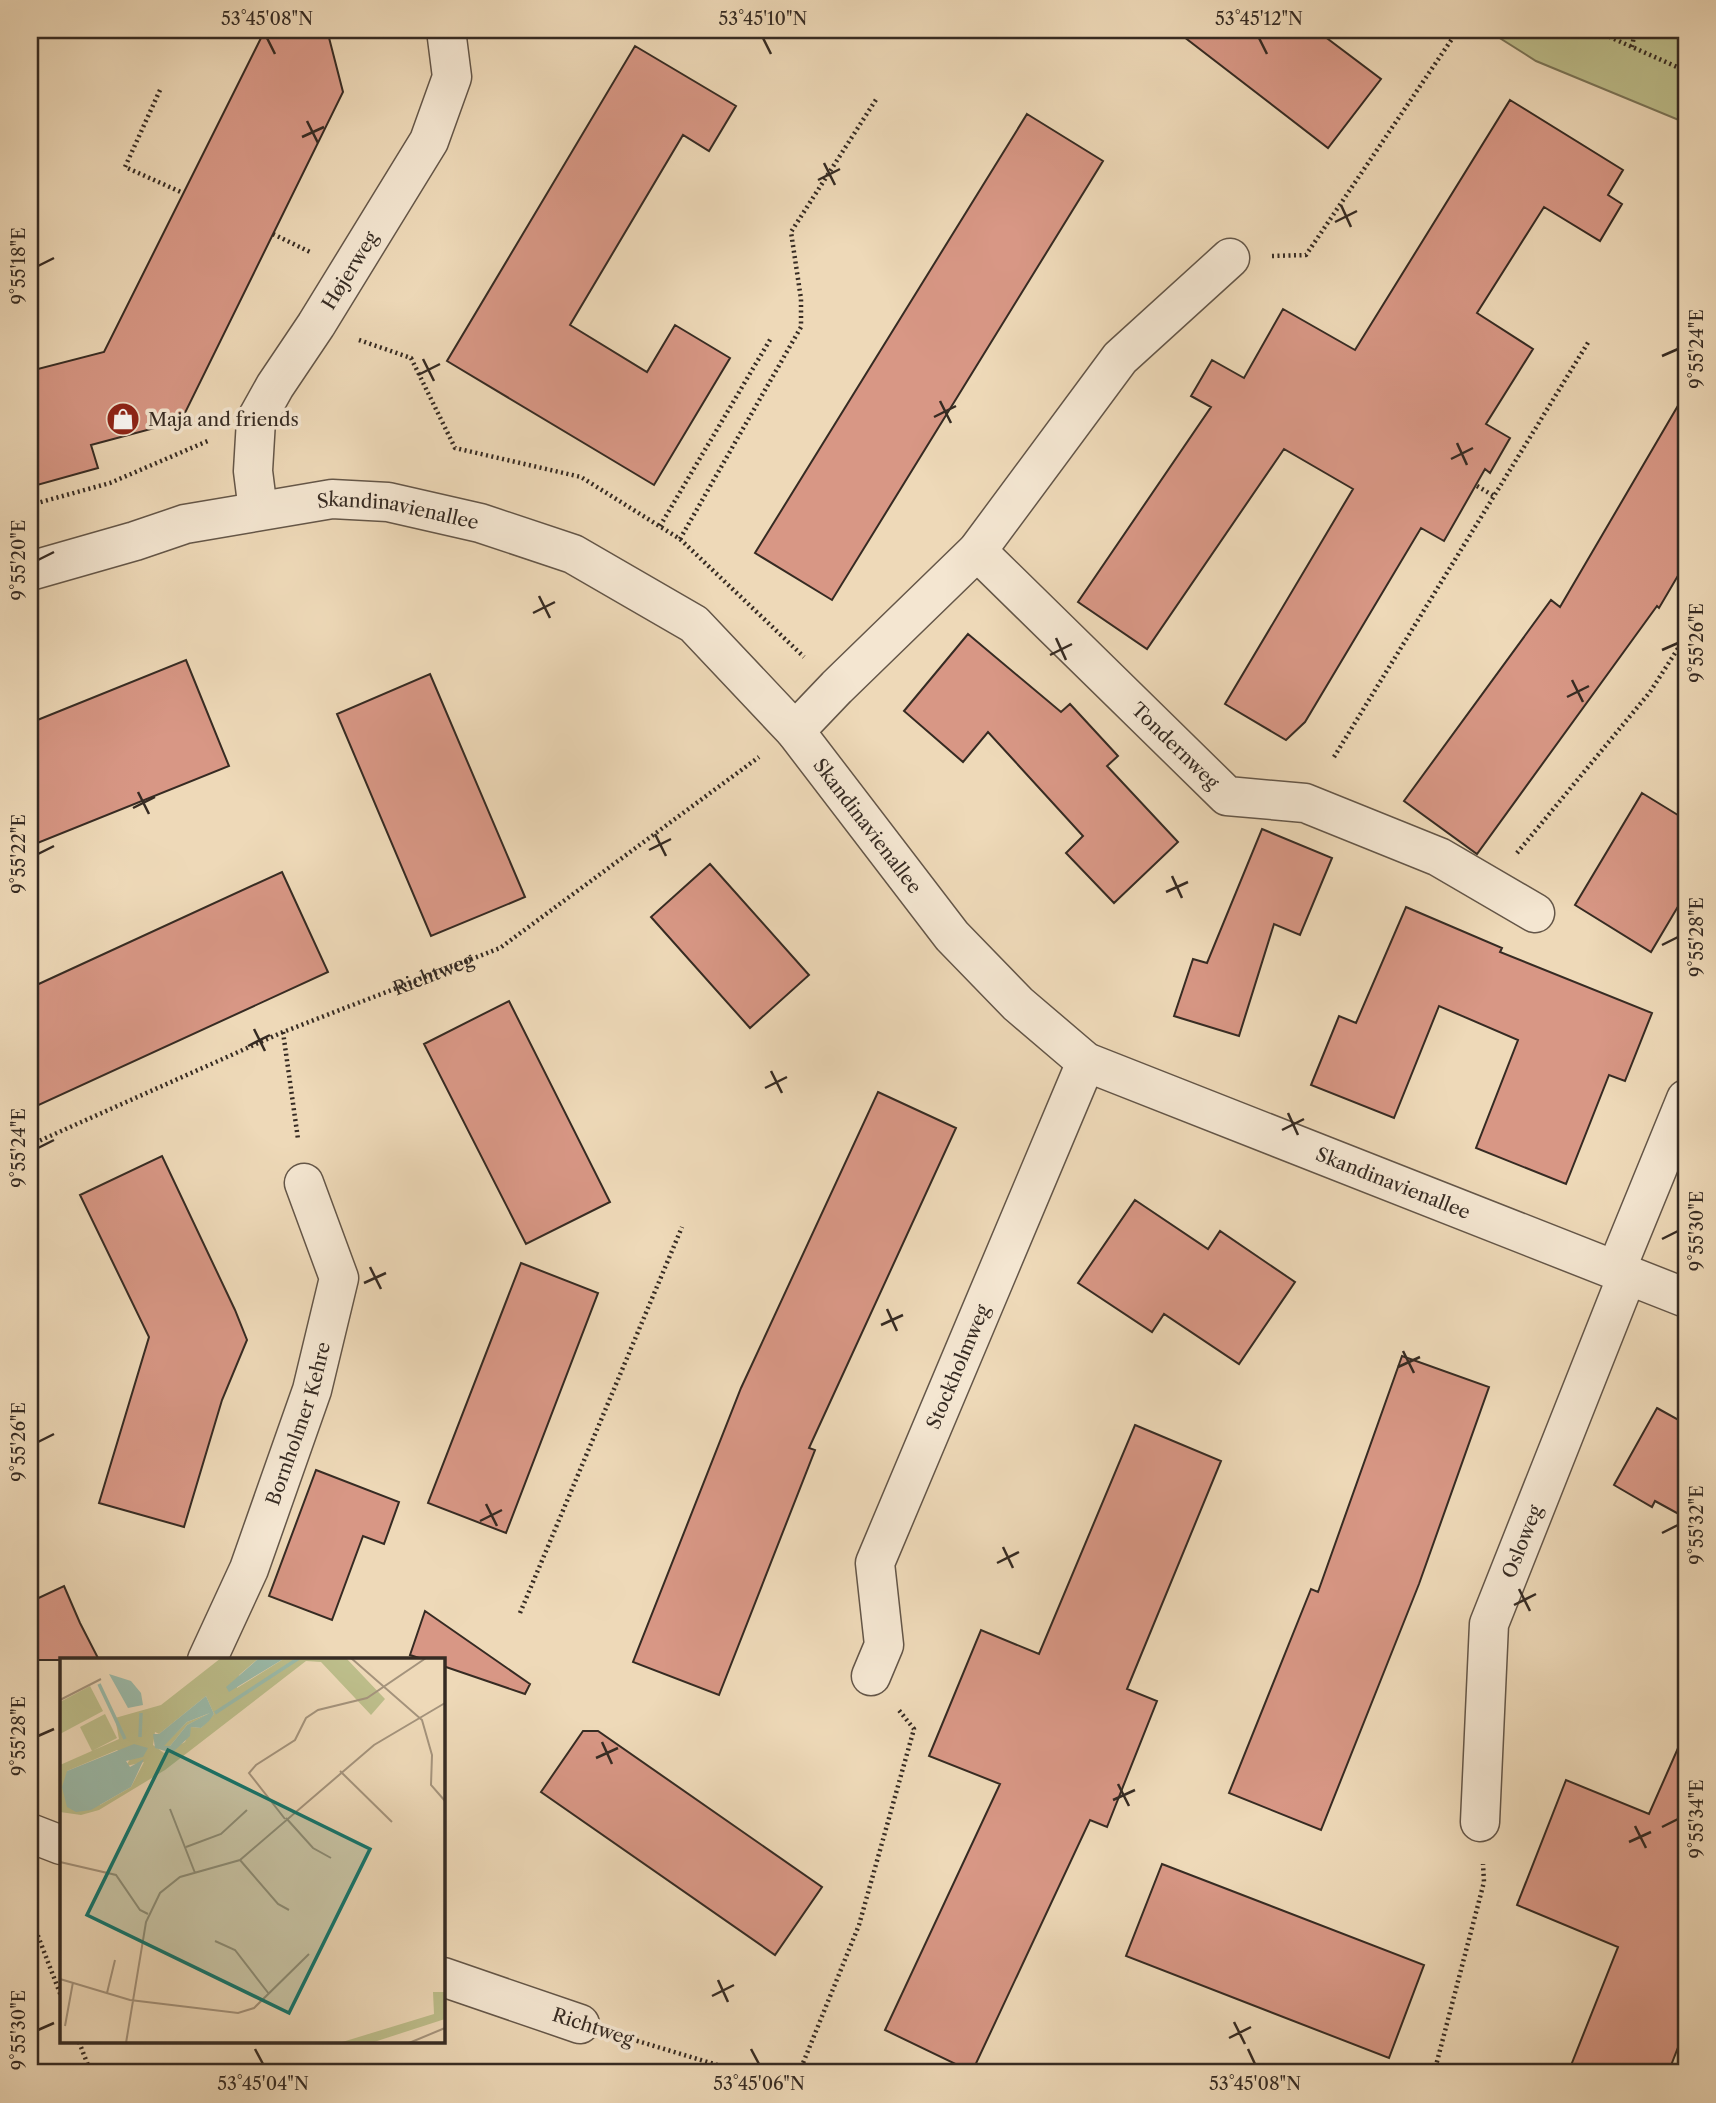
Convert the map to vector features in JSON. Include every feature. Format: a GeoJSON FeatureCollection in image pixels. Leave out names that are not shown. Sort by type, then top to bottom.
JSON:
{"type":"FeatureCollection","features":[{"type":"Feature","properties":{"kind":"street","name":"Højerweg"},"geometry":{"type":"LineString","coordinates":[[258,511],[253,471],[256,421],[275,386],[316,325],[429,141],[452,77],[446,30]]}},
{"type":"Feature","properties":{"kind":"street"},"geometry":{"type":"LineString","coordinates":[[795,731],[976,551],[1120,358],[1230,258]]}},
{"type":"Feature","properties":{"kind":"street","name":"Skandinavienallee"},"geometry":{"type":"LineString","coordinates":[[30,571],[185,524],[332,499],[388,502],[480,523],[573,554],[694,624],[795,731],[952,936],[1018,1004],[1086,1062],[1686,1298]]}},
{"type":"Feature","properties":{"kind":"street","name":"Tondernweg"},"geometry":{"type":"LineString","coordinates":[[976,551],[1227,796],[1305,803],[1439,857],[1535,913]]}},
{"type":"Feature","properties":{"kind":"street","name":"Stockholmweg"},"geometry":{"type":"LineString","coordinates":[[871,1676],[884,1645],[875,1563],[1086,1062]]}},
{"type":"Feature","properties":{"kind":"street","name":"Osloweg"},"geometry":{"type":"LineString","coordinates":[[1480,1822],[1489,1624],[1686,1099]]}},
{"type":"Feature","properties":{"kind":"street","name":"Bornholmer Kehre"},"geometry":{"type":"LineString","coordinates":[[209,1658],[249,1569],[307,1403],[339,1278],[304,1183]]}},
{"type":"Feature","properties":{"kind":"street"},"geometry":{"type":"LineString","coordinates":[[30,1833],[60,1845]]}},
{"type":"Feature","properties":{"kind":"street","name":"Richtweg"},"geometry":{"type":"LineString","coordinates":[[444,1977],[580,2024]]}},
{"type":"Feature","properties":{"kind":"path"},"geometry":{"type":"LineString","coordinates":[[1230,258],[1306,255],[1458,30]]}},
{"type":"Feature","properties":{"kind":"path"},"geometry":{"type":"LineString","coordinates":[[1594,30],[1686,71]]}},
{"type":"Feature","properties":{"kind":"path"},"geometry":{"type":"LineString","coordinates":[[1632,47],[1635,30]]}},
{"type":"Feature","properties":{"kind":"path"},"geometry":{"type":"LineString","coordinates":[[160,90],[125,167],[183,193]]}},
{"type":"Feature","properties":{"kind":"path"},"geometry":{"type":"LineString","coordinates":[[680,539],[801,327],[801,299],[791,232],[877,98]]}},
{"type":"Feature","properties":{"kind":"path"},"geometry":{"type":"LineString","coordinates":[[316,325],[411,358],[455,448],[581,477],[680,539],[837,687]]}},
{"type":"Feature","properties":{"kind":"path"},"geometry":{"type":"LineString","coordinates":[[660,526],[771,338]]}},
{"type":"Feature","properties":{"kind":"path"},"geometry":{"type":"LineString","coordinates":[[1334,757],[1589,341]]}},
{"type":"Feature","properties":{"kind":"path"},"geometry":{"type":"LineString","coordinates":[[30,505],[110,483],[256,421]]}},
{"type":"Feature","properties":{"kind":"path"},"geometry":{"type":"LineString","coordinates":[[1477,486],[1494,496]]}},
{"type":"Feature","properties":{"kind":"path"},"geometry":{"type":"LineString","coordinates":[[1516,855],[1650,692],[1686,636]]}},
{"type":"Feature","properties":{"kind":"path","name":"Richtweg"},"geometry":{"type":"LineString","coordinates":[[30,1145],[284,1032],[500,947],[795,731]]}},
{"type":"Feature","properties":{"kind":"path"},"geometry":{"type":"LineString","coordinates":[[284,1032],[304,1183]]}},
{"type":"Feature","properties":{"kind":"path"},"geometry":{"type":"LineString","coordinates":[[520,1613],[682,1227]]}},
{"type":"Feature","properties":{"kind":"path"},"geometry":{"type":"LineString","coordinates":[[799,2073],[859,1925],[914,1729],[871,1676]]}},
{"type":"Feature","properties":{"kind":"path"},"geometry":{"type":"LineString","coordinates":[[1433,2073],[1484,1882],[1480,1822]]}},
{"type":"Feature","properties":{"kind":"path"},"geometry":{"type":"LineString","coordinates":[[30,1915],[60,1993]]}},
{"type":"Feature","properties":{"kind":"path","name":"Richtweg"},"geometry":{"type":"LineString","coordinates":[[580,2024],[744,2073]]}},
{"type":"Feature","properties":{"kind":"path"},"geometry":{"type":"LineString","coordinates":[[80,2044],[91,2073]]}},
{"type":"Feature","properties":{"kind":"green space"},"geometry":{"type":"Polygon","coordinates":[[[1487,30],[1686,30],[1686,123],[1536,61],[1487,30]]]}},
{"type":"Feature","properties":{"kind":"building"},"geometry":{"type":"Polygon","coordinates":[[[265,30],[327,30],[343,92],[181,421],[91,445],[98,468],[30,487],[30,371],[104,352],[265,30]]]}},
{"type":"Feature","properties":{"kind":"building"},"geometry":{"type":"Polygon","coordinates":[[[1175,30],[1316,30],[1381,79],[1328,148],[1175,30]]]}},
{"type":"Feature","properties":{"kind":"building"},"geometry":{"type":"Polygon","coordinates":[[[635,46],[736,106],[709,151],[683,135],[570,325],[647,372],[675,325],[730,358],[654,485],[447,361],[635,46]]]}},
{"type":"Feature","properties":{"kind":"building"},"geometry":{"type":"Polygon","coordinates":[[[1510,100],[1623,170],[1608,195],[1622,204],[1600,241],[1544,207],[1477,313],[1533,349],[1486,424],[1510,438],[1490,473],[1485,469],[1444,541],[1421,528],[1305,722],[1286,740],[1225,704],[1353,489],[1284,449],[1147,649],[1078,602],[1211,407],[1191,396],[1212,360],[1244,378],[1283,309],[1355,350],[1510,100]]]}},
{"type":"Feature","properties":{"kind":"building"},"geometry":{"type":"Polygon","coordinates":[[[1027,114],[1103,161],[832,600],[755,553],[1027,114]]]}},
{"type":"Feature","properties":{"kind":"building"},"geometry":{"type":"Polygon","coordinates":[[[1686,392],[1686,562],[1659,608],[1657,606],[1477,854],[1404,801],[1551,600],[1560,607],[1686,392]]]}},
{"type":"Feature","properties":{"kind":"building"},"geometry":{"type":"Polygon","coordinates":[[[968,634],[1061,712],[1070,704],[1118,756],[1107,766],[1178,842],[1114,903],[1066,853],[1083,836],[988,732],[963,762],[904,711],[968,634]]]}},
{"type":"Feature","properties":{"kind":"building"},"geometry":{"type":"Polygon","coordinates":[[[186,660],[229,766],[30,846],[30,723],[186,660]]]}},
{"type":"Feature","properties":{"kind":"building"},"geometry":{"type":"Polygon","coordinates":[[[430,674],[525,897],[431,936],[337,714],[430,674]]]}},
{"type":"Feature","properties":{"kind":"building"},"geometry":{"type":"Polygon","coordinates":[[[1642,793],[1686,820],[1686,893],[1651,952],[1575,905],[1642,793]]]}},
{"type":"Feature","properties":{"kind":"building"},"geometry":{"type":"Polygon","coordinates":[[[1262,829],[1332,858],[1300,935],[1274,924],[1239,1036],[1174,1016],[1193,959],[1207,963],[1262,829]]]}},
{"type":"Feature","properties":{"kind":"building"},"geometry":{"type":"Polygon","coordinates":[[[710,864],[809,975],[750,1028],[651,917],[710,864]]]}},
{"type":"Feature","properties":{"kind":"building"},"geometry":{"type":"Polygon","coordinates":[[[282,872],[328,972],[30,1109],[30,988],[282,872]]]}},
{"type":"Feature","properties":{"kind":"building"},"geometry":{"type":"Polygon","coordinates":[[[1406,907],[1502,948],[1500,952],[1652,1013],[1625,1081],[1609,1075],[1566,1184],[1476,1148],[1518,1040],[1439,1006],[1394,1118],[1311,1085],[1339,1016],[1356,1023],[1406,907]]]}},
{"type":"Feature","properties":{"kind":"building"},"geometry":{"type":"Polygon","coordinates":[[[509,1001],[610,1202],[526,1244],[424,1044],[509,1001]]]}},
{"type":"Feature","properties":{"kind":"building"},"geometry":{"type":"Polygon","coordinates":[[[878,1092],[956,1128],[809,1448],[815,1450],[719,1695],[633,1662],[741,1388],[878,1092]]]}},
{"type":"Feature","properties":{"kind":"building"},"geometry":{"type":"Polygon","coordinates":[[[162,1156],[247,1340],[222,1400],[184,1527],[99,1503],[149,1337],[80,1195],[162,1156]]]}},
{"type":"Feature","properties":{"kind":"building"},"geometry":{"type":"Polygon","coordinates":[[[1135,1200],[1208,1249],[1220,1231],[1295,1282],[1239,1364],[1164,1314],[1152,1332],[1078,1283],[1135,1200]]]}},
{"type":"Feature","properties":{"kind":"building"},"geometry":{"type":"Polygon","coordinates":[[[521,1263],[598,1293],[506,1533],[428,1503],[521,1263]]]}},
{"type":"Feature","properties":{"kind":"building"},"geometry":{"type":"Polygon","coordinates":[[[1402,1356],[1489,1387],[1419,1584],[1321,1830],[1229,1793],[1311,1589],[1318,1592],[1402,1356]]]}},
{"type":"Feature","properties":{"kind":"building"},"geometry":{"type":"Polygon","coordinates":[[[1657,1408],[1686,1424],[1686,1518],[1655,1501],[1652,1507],[1614,1485],[1657,1408]]]}},
{"type":"Feature","properties":{"kind":"building"},"geometry":{"type":"Polygon","coordinates":[[[1135,1425],[1221,1461],[1127,1689],[1157,1701],[1107,1827],[1090,1820],[972,2072],[885,2030],[1000,1784],[929,1756],[981,1630],[1039,1654],[1135,1425]]]}},
{"type":"Feature","properties":{"kind":"building"},"geometry":{"type":"Polygon","coordinates":[[[316,1470],[399,1502],[384,1544],[363,1536],[332,1620],[269,1596],[316,1470]]]}},
{"type":"Feature","properties":{"kind":"building"},"geometry":{"type":"Polygon","coordinates":[[[64,1586],[98,1658],[30,1660],[30,1602],[64,1586]]]}},
{"type":"Feature","properties":{"kind":"building"},"geometry":{"type":"Polygon","coordinates":[[[425,1611],[530,1684],[525,1694],[444,1666],[444,1658],[419,1658],[410,1655],[425,1611]]]}},
{"type":"Feature","properties":{"kind":"building"},"geometry":{"type":"Polygon","coordinates":[[[1686,1730],[1686,2027],[1668,2073],[1568,2073],[1618,1947],[1517,1905],[1566,1780],[1649,1814],[1686,1730]]]}},
{"type":"Feature","properties":{"kind":"building"},"geometry":{"type":"Polygon","coordinates":[[[583,1731],[598,1731],[822,1887],[775,1955],[541,1792],[583,1731]]]}},
{"type":"Feature","properties":{"kind":"building"},"geometry":{"type":"Polygon","coordinates":[[[1162,1864],[1424,1965],[1389,2058],[1126,1956],[1162,1864]]]}},
{"type":"Feature","properties":{"kind":"place","name":"Maja and friends"},"geometry":{"type":"Point","coordinates":[123,419]}}]}
